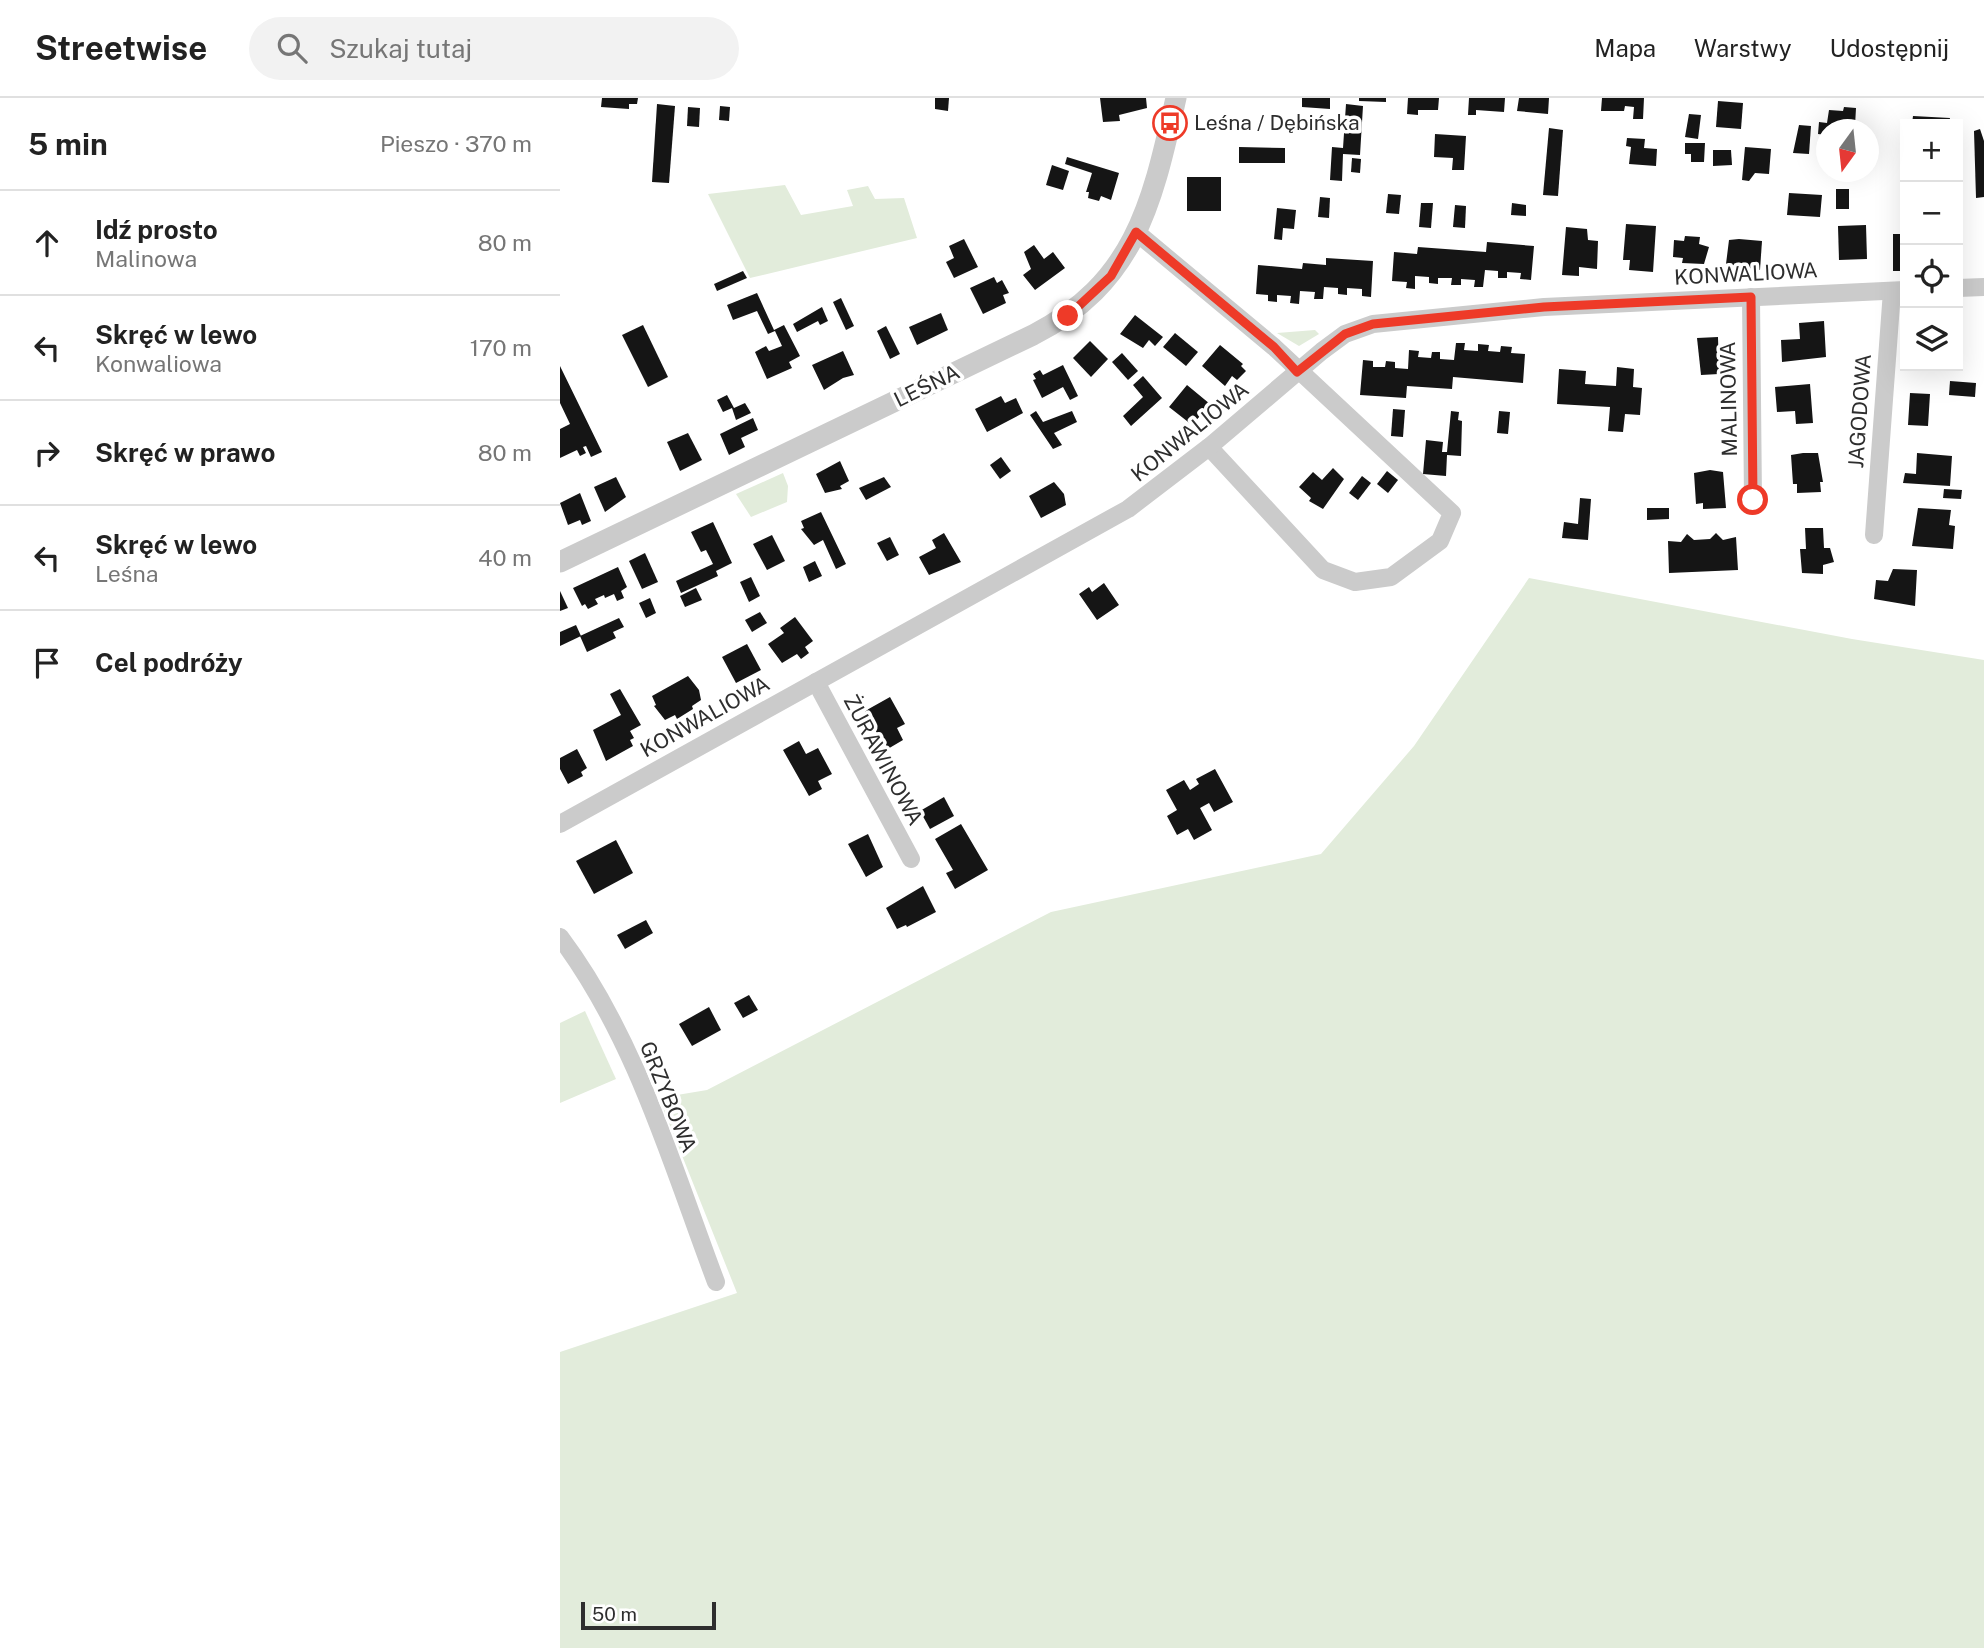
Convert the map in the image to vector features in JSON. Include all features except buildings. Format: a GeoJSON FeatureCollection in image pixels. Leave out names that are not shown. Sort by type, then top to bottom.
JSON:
{"type":"FeatureCollection","features":[{"type":"Feature","properties":{"kind":"street","name":"LEŚNA"},"geometry":{"type":"LineString","coordinates":[[560,562],[1056,324],[1081,307],[1118,268],[1136,232],[1159,167],[1176,98]]}},
{"type":"Feature","properties":{"kind":"street"},"geometry":{"type":"LineString","coordinates":[[1136,232],[1274,347],[1297,372],[1452,513],[1440,541],[1391,578],[1355,582],[1323,570],[1209,447]]}},
{"type":"Feature","properties":{"kind":"street"},"geometry":{"type":"LineString","coordinates":[[1963,288],[1984,287]]}},
{"type":"Feature","properties":{"kind":"street","name":"KONWALIOWA"},"geometry":{"type":"LineString","coordinates":[[560,824],[1128,509],[1209,447],[1345,334],[1373,324],[1544,307],[1898,290]]}},
{"type":"Feature","properties":{"kind":"street","name":"JAGODOWA"},"geometry":{"type":"LineString","coordinates":[[1874,535],[1898,290]]}},
{"type":"Feature","properties":{"kind":"street","name":"MALINOWA"},"geometry":{"type":"LineString","coordinates":[[1751,297],[1753,500]]}},
{"type":"Feature","properties":{"kind":"street","name":"ŻURAWINOWA"},"geometry":{"type":"LineString","coordinates":[[816,682],[911,859]]}},
{"type":"Feature","properties":{"kind":"street","name":"GRZYBOWA"},"geometry":{"type":"LineString","coordinates":[[560,937],[595,989],[641,1083],[716,1282]]}},
{"type":"Feature","properties":{"kind":"green space"},"geometry":{"type":"Polygon","coordinates":[[[785,185],[801,215],[853,206],[847,190],[868,186],[875,199],[904,198],[917,238],[750,278],[708,194],[785,185]]]}},
{"type":"Feature","properties":{"kind":"green space"},"geometry":{"type":"Polygon","coordinates":[[[1315,330],[1319,334],[1299,346],[1277,333],[1315,330]]]}},
{"type":"Feature","properties":{"kind":"green space"},"geometry":{"type":"Polygon","coordinates":[[[783,473],[788,486],[787,502],[751,517],[736,494],[783,473]]]}},
{"type":"Feature","properties":{"kind":"green space"},"geometry":{"type":"Polygon","coordinates":[[[1529,578],[1852,639],[1984,660],[1984,1648],[560,1648],[560,1352],[737,1293],[659,1098],[707,1090],[1051,912],[1321,854],[1414,746],[1529,578]]]}},
{"type":"Feature","properties":{"kind":"green space"},"geometry":{"type":"Polygon","coordinates":[[[585,1011],[616,1079],[560,1103],[560,1023],[585,1011]]]}},
{"type":"Feature","properties":{"kind":"place","name":"Leśna / Dębińska"},"geometry":{"type":"Point","coordinates":[1170,123]}},
{"type":"Feature","properties":{"kind":"route"},"geometry":{"type":"LineString","coordinates":[[1068,316],[1092,297],[1118,268],[1136,232],[1274,347],[1297,372],[1345,334],[1373,324],[1544,307],[1751,297],[1753,500]]}}]}
